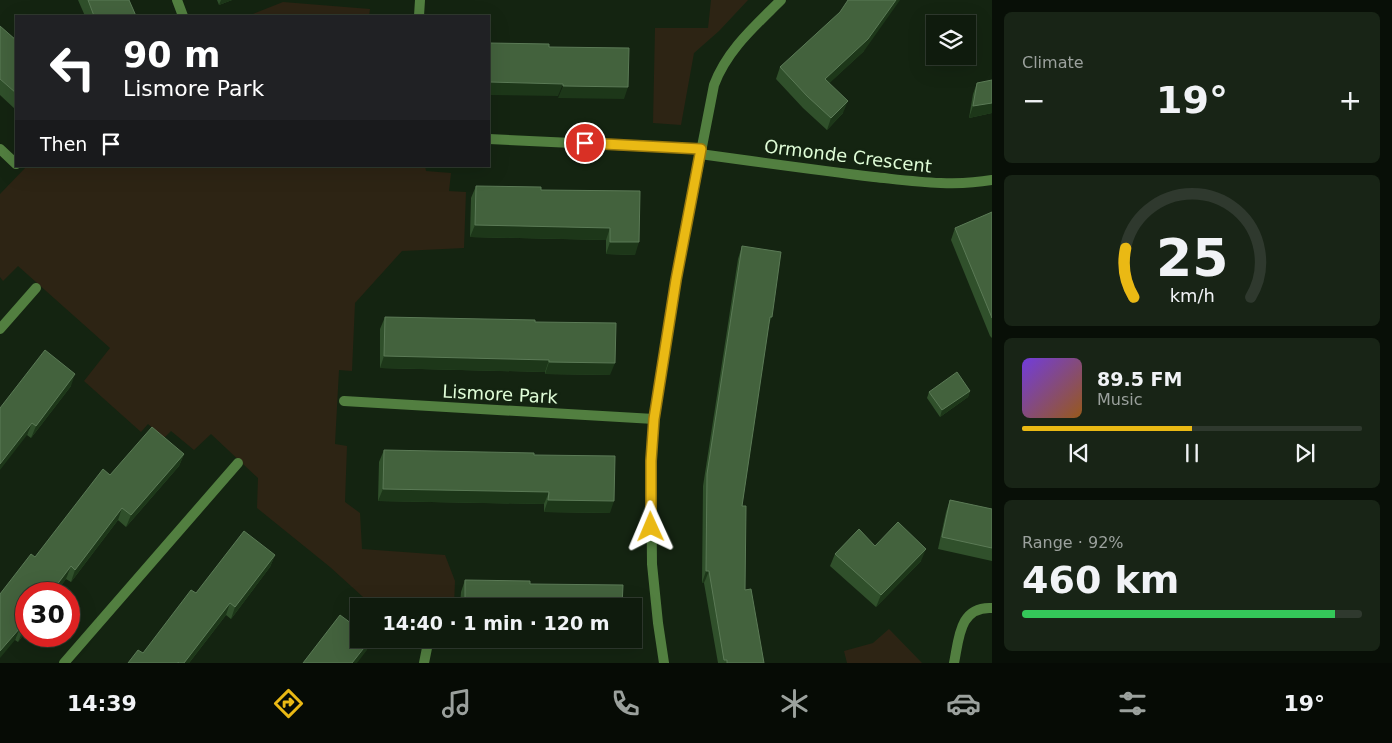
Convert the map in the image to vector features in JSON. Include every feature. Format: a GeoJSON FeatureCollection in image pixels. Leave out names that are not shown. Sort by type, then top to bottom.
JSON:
{"type":"FeatureCollection","features":[{"type":"Feature","properties":{"kind":"street"},"geometry":{"type":"LineString","coordinates":[[177,0],[183,15]]}},
{"type":"Feature","properties":{"kind":"street"},"geometry":{"type":"LineString","coordinates":[[419,15],[420,0]]}},
{"type":"Feature","properties":{"kind":"street"},"geometry":{"type":"LineString","coordinates":[[664,663],[652,564],[651,470],[654,419],[676,280],[708,112],[719,72],[734,49],[781,0]]}},
{"type":"Feature","properties":{"kind":"street"},"geometry":{"type":"LineString","coordinates":[[490,139],[700,152]]}},
{"type":"Feature","properties":{"kind":"street"},"geometry":{"type":"LineString","coordinates":[[0,149],[15,162]]}},
{"type":"Feature","properties":{"kind":"street","name":"Ormonde Crescent"},"geometry":{"type":"LineString","coordinates":[[700,152],[826,171],[916,181],[956,183],[992,180]]}},
{"type":"Feature","properties":{"kind":"street"},"geometry":{"type":"LineString","coordinates":[[0,329],[36,288]]}},
{"type":"Feature","properties":{"kind":"street","name":"Lismore Park"},"geometry":{"type":"LineString","coordinates":[[344,400],[654,419]]}},
{"type":"Feature","properties":{"kind":"street"},"geometry":{"type":"LineString","coordinates":[[64,663],[238,463]]}},
{"type":"Feature","properties":{"kind":"street"},"geometry":{"type":"LineString","coordinates":[[954,663],[962,627],[966,618],[975,610],[992,608]]}},
{"type":"Feature","properties":{"kind":"street"},"geometry":{"type":"LineString","coordinates":[[424,663],[427,648]]}},
{"type":"Feature","properties":{"kind":"shaded area"},"geometry":{"type":"Polygon","coordinates":[[[711,0],[748,0],[719,31],[694,53],[681,125],[653,123],[655,28],[708,28],[711,0]]]}},
{"type":"Feature","properties":{"kind":"shaded area"},"geometry":{"type":"Polygon","coordinates":[[[283,2],[370,9],[369,15],[250,15],[283,2]]]}},
{"type":"Feature","properties":{"kind":"shaded area"},"geometry":{"type":"Polygon","coordinates":[[[26,167],[425,167],[426,171],[451,173],[449,191],[466,192],[464,248],[402,251],[355,303],[352,371],[339,370],[335,444],[347,446],[345,502],[360,513],[362,549],[445,555],[455,581],[454,598],[364,598],[330,567],[257,508],[258,478],[211,434],[194,450],[171,431],[164,438],[148,424],[141,432],[84,381],[110,348],[18,266],[3,281],[0,277],[0,194],[26,167]]]}},
{"type":"Feature","properties":{"kind":"shaded area"},"geometry":{"type":"Polygon","coordinates":[[[889,629],[922,663],[847,663],[844,651],[873,643],[889,629]]]}},
{"type":"Feature","properties":{"kind":"building"},"geometry":{"type":"Polygon","coordinates":[[[88,0],[129,0],[136,15],[94,15],[88,0]]]}},
{"type":"Feature","properties":{"kind":"building"},"geometry":{"type":"Polygon","coordinates":[[[848,0],[896,0],[868,39],[825,79],[848,101],[831,118],[780,67],[840,12],[848,0]]]}},
{"type":"Feature","properties":{"kind":"building"},"geometry":{"type":"Polygon","coordinates":[[[0,26],[15,39],[15,92],[0,79],[0,26]]]}},
{"type":"Feature","properties":{"kind":"building"},"geometry":{"type":"Polygon","coordinates":[[[490,43],[549,44],[549,47],[629,48],[628,87],[563,86],[563,84],[490,82],[490,43]]]}},
{"type":"Feature","properties":{"kind":"building"},"geometry":{"type":"Polygon","coordinates":[[[992,80],[992,103],[973,106],[977,83],[992,80]]]}},
{"type":"Feature","properties":{"kind":"building"},"geometry":{"type":"Polygon","coordinates":[[[476,186],[541,187],[541,190],[640,191],[639,242],[610,242],[610,228],[475,225],[476,186]]]}},
{"type":"Feature","properties":{"kind":"building"},"geometry":{"type":"Polygon","coordinates":[[[992,212],[992,318],[955,228],[992,212]]]}},
{"type":"Feature","properties":{"kind":"building"},"geometry":{"type":"Polygon","coordinates":[[[742,246],[781,252],[742,506],[746,506],[745,590],[751,589],[764,663],[727,663],[727,660],[724,660],[709,571],[706,571],[707,474],[742,246]]]}},
{"type":"Feature","properties":{"kind":"building"},"geometry":{"type":"Polygon","coordinates":[[[385,317],[616,323],[615,363],[384,356],[385,317]]]}},
{"type":"Feature","properties":{"kind":"building"},"geometry":{"type":"Polygon","coordinates":[[[45,350],[75,374],[36,426],[32,423],[0,464],[0,408],[45,350]]]}},
{"type":"Feature","properties":{"kind":"building"},"geometry":{"type":"Polygon","coordinates":[[[957,372],[970,391],[942,410],[929,392],[957,372]]]}},
{"type":"Feature","properties":{"kind":"building"},"geometry":{"type":"Polygon","coordinates":[[[152,427],[184,454],[131,515],[122,508],[75,570],[71,566],[59,582],[15,582],[15,634],[0,651],[0,594],[31,554],[35,557],[103,469],[110,475],[152,427]]]}},
{"type":"Feature","properties":{"kind":"building"},"geometry":{"type":"Polygon","coordinates":[[[384,450],[615,456],[614,501],[548,500],[549,492],[383,489],[384,450]]]}},
{"type":"Feature","properties":{"kind":"building"},"geometry":{"type":"Polygon","coordinates":[[[950,500],[992,509],[992,548],[942,537],[950,500]]]}},
{"type":"Feature","properties":{"kind":"building"},"geometry":{"type":"Polygon","coordinates":[[[898,522],[926,549],[881,595],[835,554],[859,529],[875,546],[898,522]]]}},
{"type":"Feature","properties":{"kind":"building"},"geometry":{"type":"Polygon","coordinates":[[[244,531],[275,555],[235,607],[230,603],[184,663],[128,663],[138,650],[143,653],[191,590],[196,593],[244,531]]]}},
{"type":"Feature","properties":{"kind":"building"},"geometry":{"type":"Polygon","coordinates":[[[465,580],[530,581],[530,584],[623,585],[622,598],[465,598],[465,580]]]}},
{"type":"Feature","properties":{"kind":"building"},"geometry":{"type":"Polygon","coordinates":[[[340,615],[350,622],[350,648],[364,648],[352,663],[303,663],[340,615]]]}},
{"type":"Feature","properties":{"kind":"route"},"geometry":{"type":"LineString","coordinates":[[585,143],[701,149],[676,280],[654,419],[651,461],[651,527]]}}]}
